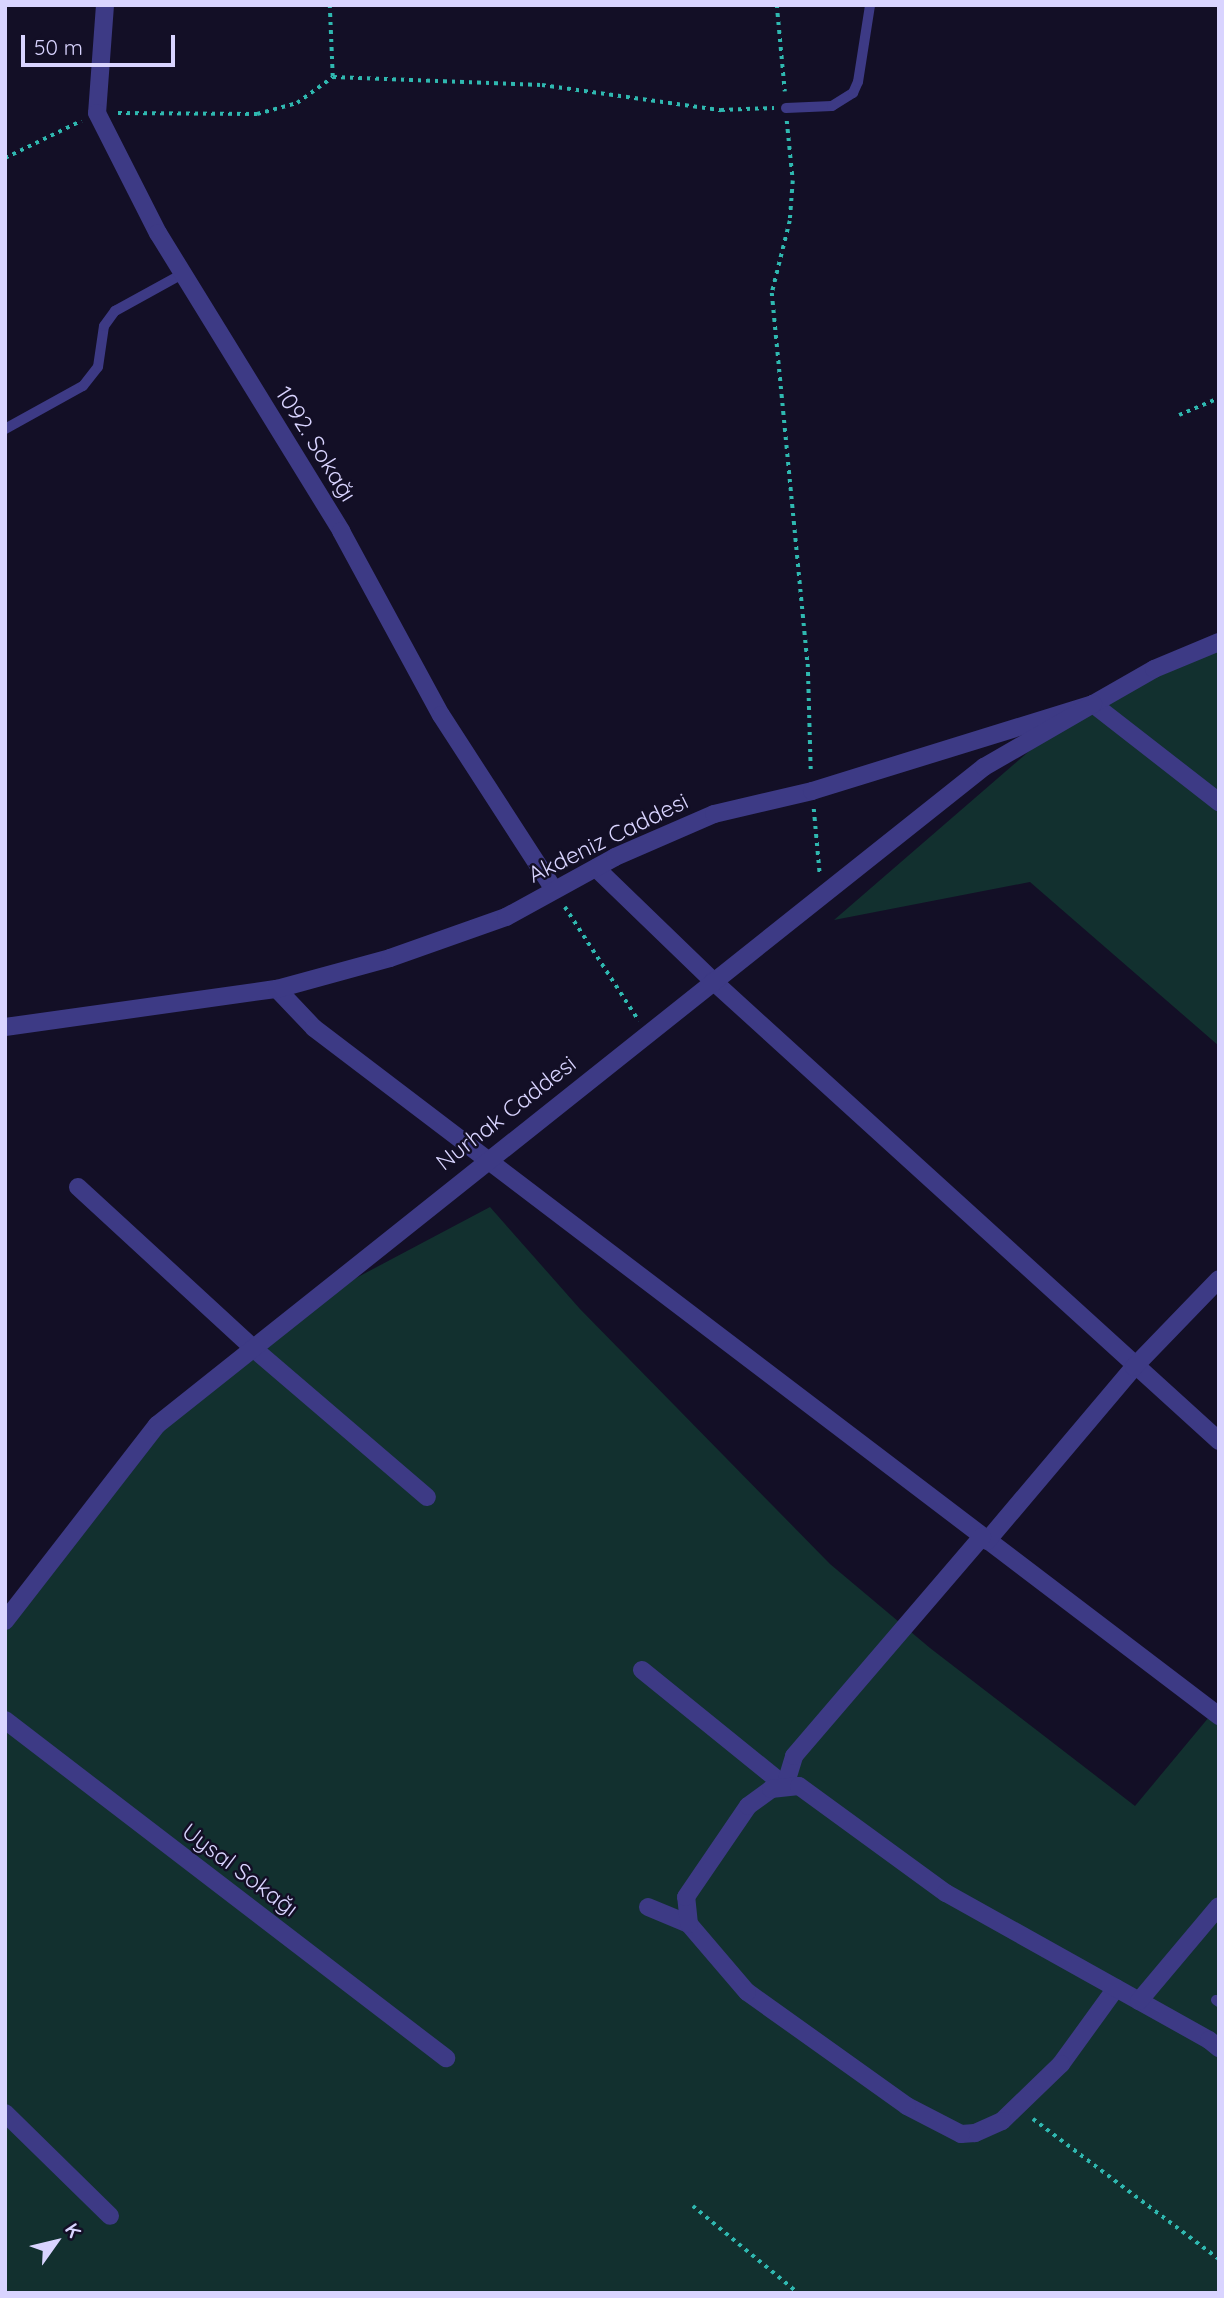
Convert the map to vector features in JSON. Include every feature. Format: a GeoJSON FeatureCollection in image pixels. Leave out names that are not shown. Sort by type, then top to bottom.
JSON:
{"type":"FeatureCollection","features":[{"type":"Feature","properties":{"kind":"street"},"geometry":{"type":"LineString","coordinates":[[97,113],[105,5]]}},
{"type":"Feature","properties":{"kind":"street","name":"1092. Sokağı"},"geometry":{"type":"LineString","coordinates":[[97,113],[182,274],[341,531],[441,715],[554,891]]}},
{"type":"Feature","properties":{"kind":"street","name":"Akdeniz Caddesi"},"geometry":{"type":"LineString","coordinates":[[5,1027],[277,989],[429,944],[506,917],[596,868],[715,814],[812,791],[1093,704],[1154,668],[1219,642]]}},
{"type":"Feature","properties":{"kind":"street"},"geometry":{"type":"LineString","coordinates":[[1093,704],[1219,802]]}},
{"type":"Feature","properties":{"kind":"street","name":"Nurhak Caddesi"},"geometry":{"type":"LineString","coordinates":[[5,1621],[157,1425],[486,1160],[984,768],[1093,704]]}},
{"type":"Feature","properties":{"kind":"street"},"geometry":{"type":"LineString","coordinates":[[596,868],[713,981],[1134,1367],[1219,1441]]}},
{"type":"Feature","properties":{"kind":"street"},"geometry":{"type":"LineString","coordinates":[[277,989],[314,1028],[1219,1716]]}},
{"type":"Feature","properties":{"kind":"street"},"geometry":{"type":"LineString","coordinates":[[78,1187],[253,1348],[427,1497]]}},
{"type":"Feature","properties":{"kind":"street"},"geometry":{"type":"LineString","coordinates":[[785,1786],[794,1756],[1134,1367],[1219,1279]]}},
{"type":"Feature","properties":{"kind":"street"},"geometry":{"type":"LineString","coordinates":[[642,1670],[785,1786]]}},
{"type":"Feature","properties":{"kind":"street","name":"Uysal Sokağı"},"geometry":{"type":"LineString","coordinates":[[5,1720],[446,2058]]}},
{"type":"Feature","properties":{"kind":"street"},"geometry":{"type":"LineString","coordinates":[[689,1924],[686,1897],[748,1806],[771,1789],[799,1786],[946,1893],[1219,2048]]}},
{"type":"Feature","properties":{"kind":"street"},"geometry":{"type":"LineString","coordinates":[[1139,2001],[1219,1906]]}},
{"type":"Feature","properties":{"kind":"street"},"geometry":{"type":"LineString","coordinates":[[648,1907],[689,1924],[747,1992],[906,2106],[961,2134],[989,2129],[1017,2107],[1061,2064],[1115,1988]]}},
{"type":"Feature","properties":{"kind":"street"},"geometry":{"type":"LineString","coordinates":[[5,2113],[110,2216]]}},
{"type":"Feature","properties":{"kind":"lane"},"geometry":{"type":"LineString","coordinates":[[786,108],[832,106],[853,93],[858,82],[870,5]]}},
{"type":"Feature","properties":{"kind":"lane"},"geometry":{"type":"LineString","coordinates":[[5,429],[83,386],[98,367],[104,326],[116,311],[182,274]]}},
{"type":"Feature","properties":{"kind":"path"},"geometry":{"type":"LineString","coordinates":[[330,5],[333,76]]}},
{"type":"Feature","properties":{"kind":"path"},"geometry":{"type":"LineString","coordinates":[[777,5],[793,181],[790,221],[772,293],[808,664],[812,791],[821,894]]}},
{"type":"Feature","properties":{"kind":"path"},"geometry":{"type":"LineString","coordinates":[[5,158],[97,113],[257,114],[297,103],[333,76],[542,85],[721,110],[786,108]]}},
{"type":"Feature","properties":{"kind":"path"},"geometry":{"type":"LineString","coordinates":[[1179,415],[1219,398]]}},
{"type":"Feature","properties":{"kind":"path"},"geometry":{"type":"LineString","coordinates":[[554,891],[648,1034]]}},
{"type":"Feature","properties":{"kind":"path"},"geometry":{"type":"LineString","coordinates":[[1017,2107],[1219,2259]]}},
{"type":"Feature","properties":{"kind":"path"},"geometry":{"type":"LineString","coordinates":[[693,2206],[798,2293]]}},
{"type":"Feature","properties":{"kind":"green space"},"geometry":{"type":"Polygon","coordinates":[[[1219,639],[1219,1046],[1030,882],[834,920],[1087,701],[1219,639]]]}},
{"type":"Feature","properties":{"kind":"green space"},"geometry":{"type":"Polygon","coordinates":[[[490,1207],[580,1309],[830,1564],[930,1648],[1135,1806],[1219,1705],[1219,2293],[5,2293],[5,1622],[161,1428],[339,1287],[490,1207]]]}}]}
